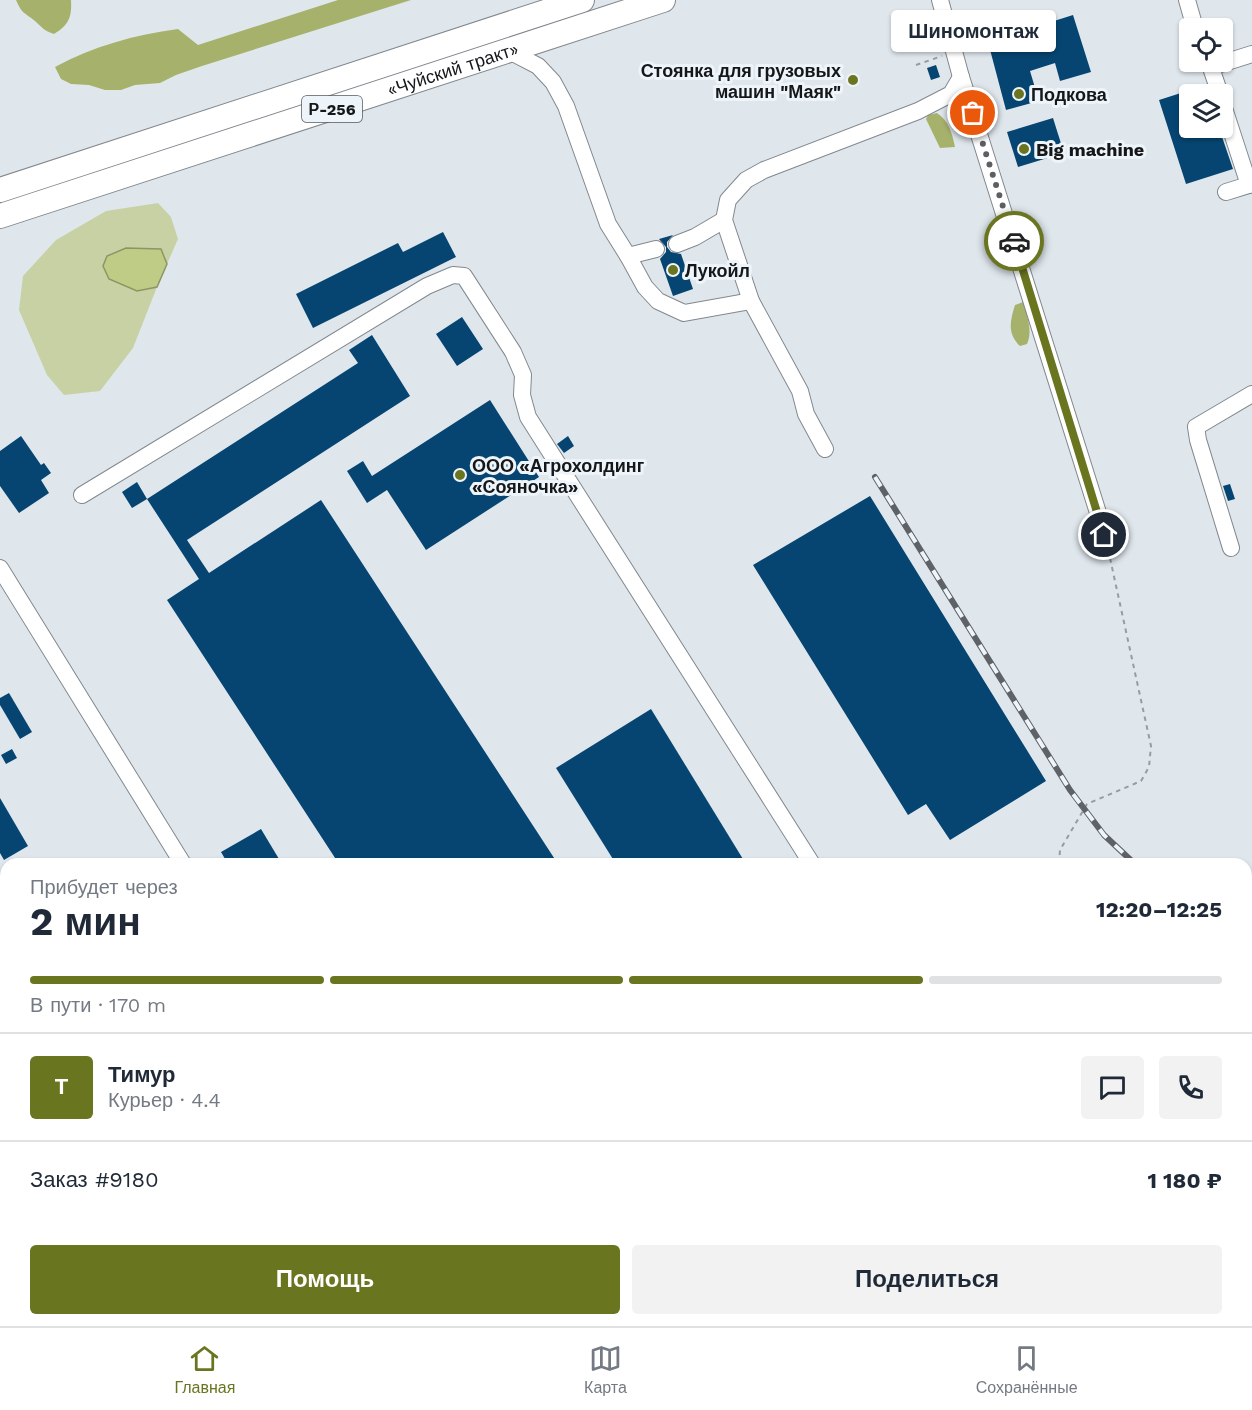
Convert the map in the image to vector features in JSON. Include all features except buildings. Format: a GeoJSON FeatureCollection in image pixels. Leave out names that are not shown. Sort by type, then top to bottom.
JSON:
{"type":"FeatureCollection","features":[{"type":"Feature","properties":{"kind":"highway","name":"«Чуйский тракт»"},"geometry":{"type":"LineString","coordinates":[[0,190],[582,0]]}},
{"type":"Feature","properties":{"kind":"highway","name":"«Чуйский тракт»"},"geometry":{"type":"LineString","coordinates":[[0,216],[663,0]]}},
{"type":"Feature","properties":{"kind":"lane"},"geometry":{"type":"LineString","coordinates":[[940,0],[961,76],[1104,535]]}},
{"type":"Feature","properties":{"kind":"lane"},"geometry":{"type":"LineString","coordinates":[[1186,0],[1192,18]]}},
{"type":"Feature","properties":{"kind":"lane"},"geometry":{"type":"LineString","coordinates":[[509,51],[538,66],[562,98],[608,224],[645,287],[658,301],[684,313],[751,301]]}},
{"type":"Feature","properties":{"kind":"lane"},"geometry":{"type":"LineString","coordinates":[[1233,59],[1252,54]]}},
{"type":"Feature","properties":{"kind":"lane"},"geometry":{"type":"LineString","coordinates":[[825,449],[807,414],[800,391],[751,301],[724,220],[728,200],[746,180],[764,170],[918,111],[951,94],[961,76]]}},
{"type":"Feature","properties":{"kind":"lane"},"geometry":{"type":"LineString","coordinates":[[1226,192],[1250,184],[1233,134]]}},
{"type":"Feature","properties":{"kind":"lane"},"geometry":{"type":"LineString","coordinates":[[678,244],[724,220]]}},
{"type":"Feature","properties":{"kind":"lane"},"geometry":{"type":"LineString","coordinates":[[628,256],[656,249]]}},
{"type":"Feature","properties":{"kind":"lane"},"geometry":{"type":"LineString","coordinates":[[82,495],[427,286],[453,275],[464,276],[513,351],[523,375],[522,395],[528,417],[808,858]]}},
{"type":"Feature","properties":{"kind":"lane"},"geometry":{"type":"LineString","coordinates":[[1231,548],[1196,428],[1252,394]]}},
{"type":"Feature","properties":{"kind":"lane"},"geometry":{"type":"LineString","coordinates":[[0,568],[179,858]]}},
{"type":"Feature","properties":{"kind":"path"},"geometry":{"type":"LineString","coordinates":[[1059,858],[1059,850],[1087,804],[1141,781],[1149,767],[1151,747],[1104,535]]}},
{"type":"Feature","properties":{"kind":"shaded area"},"geometry":{"type":"Polygon","coordinates":[[[16,0],[71,0],[70,16],[66,24],[54,34],[45,30],[24,12],[16,0]]]}},
{"type":"Feature","properties":{"kind":"shaded area"},"geometry":{"type":"Polygon","coordinates":[[[338,0],[411,0],[202,66],[160,83],[135,85],[121,90],[105,90],[89,85],[71,84],[61,79],[55,67],[99,47],[162,31],[178,29],[198,45],[338,0]]]}},
{"type":"Feature","properties":{"kind":"shaded area"},"geometry":{"type":"Polygon","coordinates":[[[937,113],[947,124],[955,147],[940,148],[926,119],[928,115],[937,113]]]}},
{"type":"Feature","properties":{"kind":"shaded area"},"geometry":{"type":"Polygon","coordinates":[[[158,203],[171,217],[178,239],[167,264],[161,249],[137,291],[157,287],[133,348],[100,391],[64,395],[47,375],[19,310],[23,276],[56,240],[106,211],[158,203]]]}},
{"type":"Feature","properties":{"kind":"shaded area"},"geometry":{"type":"Polygon","coordinates":[[[126,248],[161,249],[167,264],[157,287],[137,291],[109,279],[103,266],[107,256],[126,248]]]}},
{"type":"Feature","properties":{"kind":"shaded area"},"geometry":{"type":"Polygon","coordinates":[[[1023,302],[1029,323],[1029,339],[1027,344],[1020,346],[1011,332],[1011,322],[1015,305],[1023,302]]]}},
{"type":"Feature","properties":{"kind":"railway"},"geometry":{"type":"LineString","coordinates":[[875,477],[1070,790],[1104,835],[1129,858]]}},
{"type":"Feature","properties":{"kind":"way so far"},"geometry":{"type":"LineString","coordinates":[[973,113],[1014,241]]}},
{"type":"Feature","properties":{"kind":"place","name":"Стоянка для грузовых машин \"Маяк\""},"geometry":{"type":"Point","coordinates":[853,80]}},
{"type":"Feature","properties":{"kind":"place","name":"Подкова"},"geometry":{"type":"Point","coordinates":[1019,94]}},
{"type":"Feature","properties":{"kind":"place","name":"Шиномонтаж"},"geometry":{"type":"Point","coordinates":[973,113]}},
{"type":"Feature","properties":{"kind":"place","name":"Big machine"},"geometry":{"type":"Point","coordinates":[1024,149]}},
{"type":"Feature","properties":{"kind":"place","name":"Лукойл"},"geometry":{"type":"Point","coordinates":[673,270]}},
{"type":"Feature","properties":{"kind":"place","name":"ООО «Агрохолдинг «Сояночка»"},"geometry":{"type":"Point","coordinates":[460,475]}},
{"type":"Feature","properties":{"kind":"route"},"geometry":{"type":"LineString","coordinates":[[1014,241],[1104,535]]}}]}
